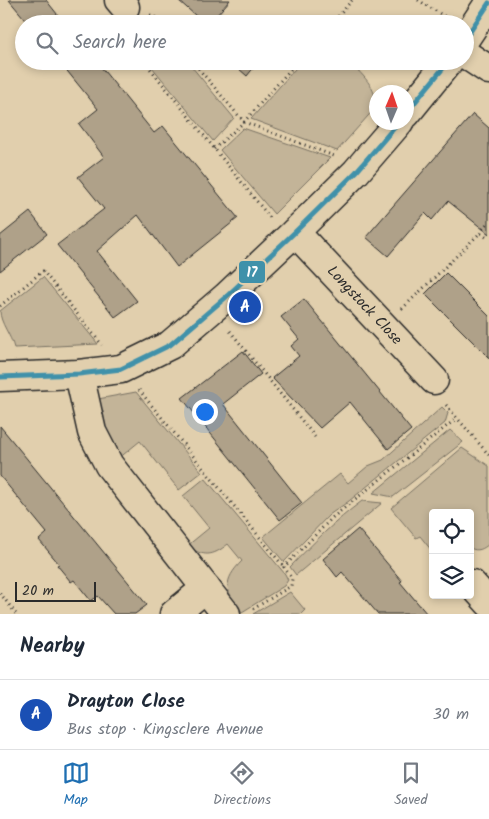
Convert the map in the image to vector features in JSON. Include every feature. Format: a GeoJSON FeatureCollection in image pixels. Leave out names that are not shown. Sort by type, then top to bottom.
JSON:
{"type":"FeatureCollection","features":[{"type":"Feature","properties":{"kind":"street"},"geometry":{"type":"LineString","coordinates":[[474,15],[489,2]]}},
{"type":"Feature","properties":{"kind":"street"},"geometry":{"type":"LineString","coordinates":[[474,60],[489,70]]}},
{"type":"Feature","properties":{"kind":"street"},"geometry":{"type":"LineString","coordinates":[[414,104],[442,70]]}},
{"type":"Feature","properties":{"kind":"street"},"geometry":{"type":"LineString","coordinates":[[0,377],[79,374],[122,369],[170,345],[291,236],[356,172],[392,130]]}},
{"type":"Feature","properties":{"kind":"street","name":"Longstock Close"},"geometry":{"type":"LineString","coordinates":[[291,236],[384,327],[434,380]]}},
{"type":"Feature","properties":{"kind":"street"},"geometry":{"type":"LineString","coordinates":[[79,374],[92,432],[109,464],[206,588],[239,612]]}},
{"type":"Feature","properties":{"kind":"street"},"geometry":{"type":"LineString","coordinates":[[174,614],[206,588]]}},
{"type":"Feature","properties":{"kind":"path"},"geometry":{"type":"LineString","coordinates":[[340,15],[352,0]]}},
{"type":"Feature","properties":{"kind":"path"},"geometry":{"type":"LineString","coordinates":[[418,0],[438,15]]}},
{"type":"Feature","properties":{"kind":"path"},"geometry":{"type":"LineString","coordinates":[[151,70],[214,149],[291,236]]}},
{"type":"Feature","properties":{"kind":"path"},"geometry":{"type":"LineString","coordinates":[[200,70],[244,122],[341,158],[356,172]]}},
{"type":"Feature","properties":{"kind":"path"},"geometry":{"type":"LineString","coordinates":[[214,149],[244,122],[290,70]]}},
{"type":"Feature","properties":{"kind":"path"},"geometry":{"type":"LineString","coordinates":[[384,327],[480,233],[489,221]]}},
{"type":"Feature","properties":{"kind":"path"},"geometry":{"type":"LineString","coordinates":[[480,233],[489,239]]}},
{"type":"Feature","properties":{"kind":"path"},"geometry":{"type":"LineString","coordinates":[[0,306],[43,271],[284,568],[292,580],[291,586],[239,612]]}},
{"type":"Feature","properties":{"kind":"path"},"geometry":{"type":"LineString","coordinates":[[212,309],[315,437]]}},
{"type":"Feature","properties":{"kind":"path"},"geometry":{"type":"LineString","coordinates":[[434,380],[436,393],[489,456]]}},
{"type":"Feature","properties":{"kind":"path"},"geometry":{"type":"LineString","coordinates":[[284,568],[333,517],[457,418]]}},
{"type":"Feature","properties":{"kind":"path"},"geometry":{"type":"LineString","coordinates":[[0,593],[16,614]]}},
{"type":"Feature","properties":{"kind":"shaded area"},"geometry":{"type":"Polygon","coordinates":[[[154,70],[194,70],[234,118],[213,141],[154,70]]]}},
{"type":"Feature","properties":{"kind":"shaded area"},"geometry":{"type":"Polygon","coordinates":[[[294,70],[357,70],[370,85],[369,115],[337,151],[251,119],[294,70]]]}},
{"type":"Feature","properties":{"kind":"shaded area"},"geometry":{"type":"Polygon","coordinates":[[[243,128],[330,158],[274,214],[220,150],[243,128]]]}},
{"type":"Feature","properties":{"kind":"shaded area"},"geometry":{"type":"Polygon","coordinates":[[[43,277],[98,344],[14,348],[0,316],[0,311],[43,277]]]}},
{"type":"Feature","properties":{"kind":"shaded area"},"geometry":{"type":"Polygon","coordinates":[[[136,392],[202,472],[179,490],[140,441],[118,459],[108,445],[98,399],[136,392]]]}},
{"type":"Feature","properties":{"kind":"shaded area"},"geometry":{"type":"Polygon","coordinates":[[[442,407],[448,413],[445,423],[329,515],[284,562],[263,537],[340,474],[348,483],[368,466],[383,460],[442,407]]]}},
{"type":"Feature","properties":{"kind":"shaded area"},"geometry":{"type":"Polygon","coordinates":[[[450,430],[463,442],[393,497],[373,493],[450,430]]]}},
{"type":"Feature","properties":{"kind":"shaded area"},"geometry":{"type":"Polygon","coordinates":[[[462,448],[489,466],[489,544],[485,547],[474,549],[474,509],[429,509],[429,547],[420,536],[416,538],[391,508],[462,448]]]}},
{"type":"Feature","properties":{"kind":"shaded area"},"geometry":{"type":"Polygon","coordinates":[[[205,478],[288,580],[284,586],[242,612],[232,598],[228,586],[231,575],[242,561],[228,544],[208,554],[203,554],[187,546],[209,528],[183,496],[205,478]]]}},
{"type":"Feature","properties":{"kind":"shaded area"},"geometry":{"type":"Polygon","coordinates":[[[362,501],[382,503],[296,575],[290,567],[324,532],[362,501]]]}},
{"type":"Feature","properties":{"kind":"shaded area"},"geometry":{"type":"Polygon","coordinates":[[[290,592],[305,610],[301,614],[253,614],[290,592]]]}},
{"type":"Feature","properties":{"kind":"building"},"geometry":{"type":"Polygon","coordinates":[[[9,0],[46,0],[58,15],[22,15],[9,0]]]}},
{"type":"Feature","properties":{"kind":"building"},"geometry":{"type":"Polygon","coordinates":[[[178,0],[230,0],[217,15],[195,15],[178,0]]]}},
{"type":"Feature","properties":{"kind":"building"},"geometry":{"type":"Polygon","coordinates":[[[66,70],[103,70],[154,133],[163,126],[238,218],[177,267],[138,215],[97,251],[137,301],[115,317],[57,245],[104,209],[78,177],[104,157],[79,124],[98,109],[66,70]]]}},
{"type":"Feature","properties":{"kind":"building"},"geometry":{"type":"Polygon","coordinates":[[[240,70],[252,70],[247,76],[240,70]]]}},
{"type":"Feature","properties":{"kind":"building"},"geometry":{"type":"Polygon","coordinates":[[[473,114],[489,128],[489,234],[448,201],[432,220],[425,213],[388,256],[366,237],[473,114]]]}},
{"type":"Feature","properties":{"kind":"building"},"geometry":{"type":"Polygon","coordinates":[[[30,212],[47,234],[0,271],[0,236],[30,212]]]}},
{"type":"Feature","properties":{"kind":"building"},"geometry":{"type":"Polygon","coordinates":[[[446,273],[489,316],[489,358],[425,294],[446,273]]]}},
{"type":"Feature","properties":{"kind":"building"},"geometry":{"type":"Polygon","coordinates":[[[304,299],[411,430],[388,449],[350,402],[320,428],[272,378],[299,356],[291,346],[299,339],[281,317],[304,299]]]}},
{"type":"Feature","properties":{"kind":"building"},"geometry":{"type":"Polygon","coordinates":[[[243,351],[261,374],[223,404],[302,503],[280,520],[182,398],[243,351]]]}},
{"type":"Feature","properties":{"kind":"building"},"geometry":{"type":"Polygon","coordinates":[[[0,426],[147,605],[135,614],[114,614],[98,596],[91,601],[74,580],[71,582],[57,565],[59,564],[39,540],[47,533],[0,476],[0,426]]]}},
{"type":"Feature","properties":{"kind":"building"},"geometry":{"type":"Polygon","coordinates":[[[358,529],[427,614],[378,614],[342,572],[337,577],[323,559],[358,529]]]}},
{"type":"Feature","properties":{"kind":"transit line","name":"17"},"geometry":{"type":"LineString","coordinates":[[474,26],[489,3]]}},
{"type":"Feature","properties":{"kind":"transit line","name":"17"},"geometry":{"type":"LineString","coordinates":[[414,103],[442,70]]}},
{"type":"Feature","properties":{"kind":"transit line","name":"17"},"geometry":{"type":"LineString","coordinates":[[0,377],[79,374],[121,369],[170,345],[226,297],[295,232],[356,172],[392,130]]}},
{"type":"Feature","properties":{"kind":"place","name":"Drayton Close"},"geometry":{"type":"Point","coordinates":[245,307]}}]}
